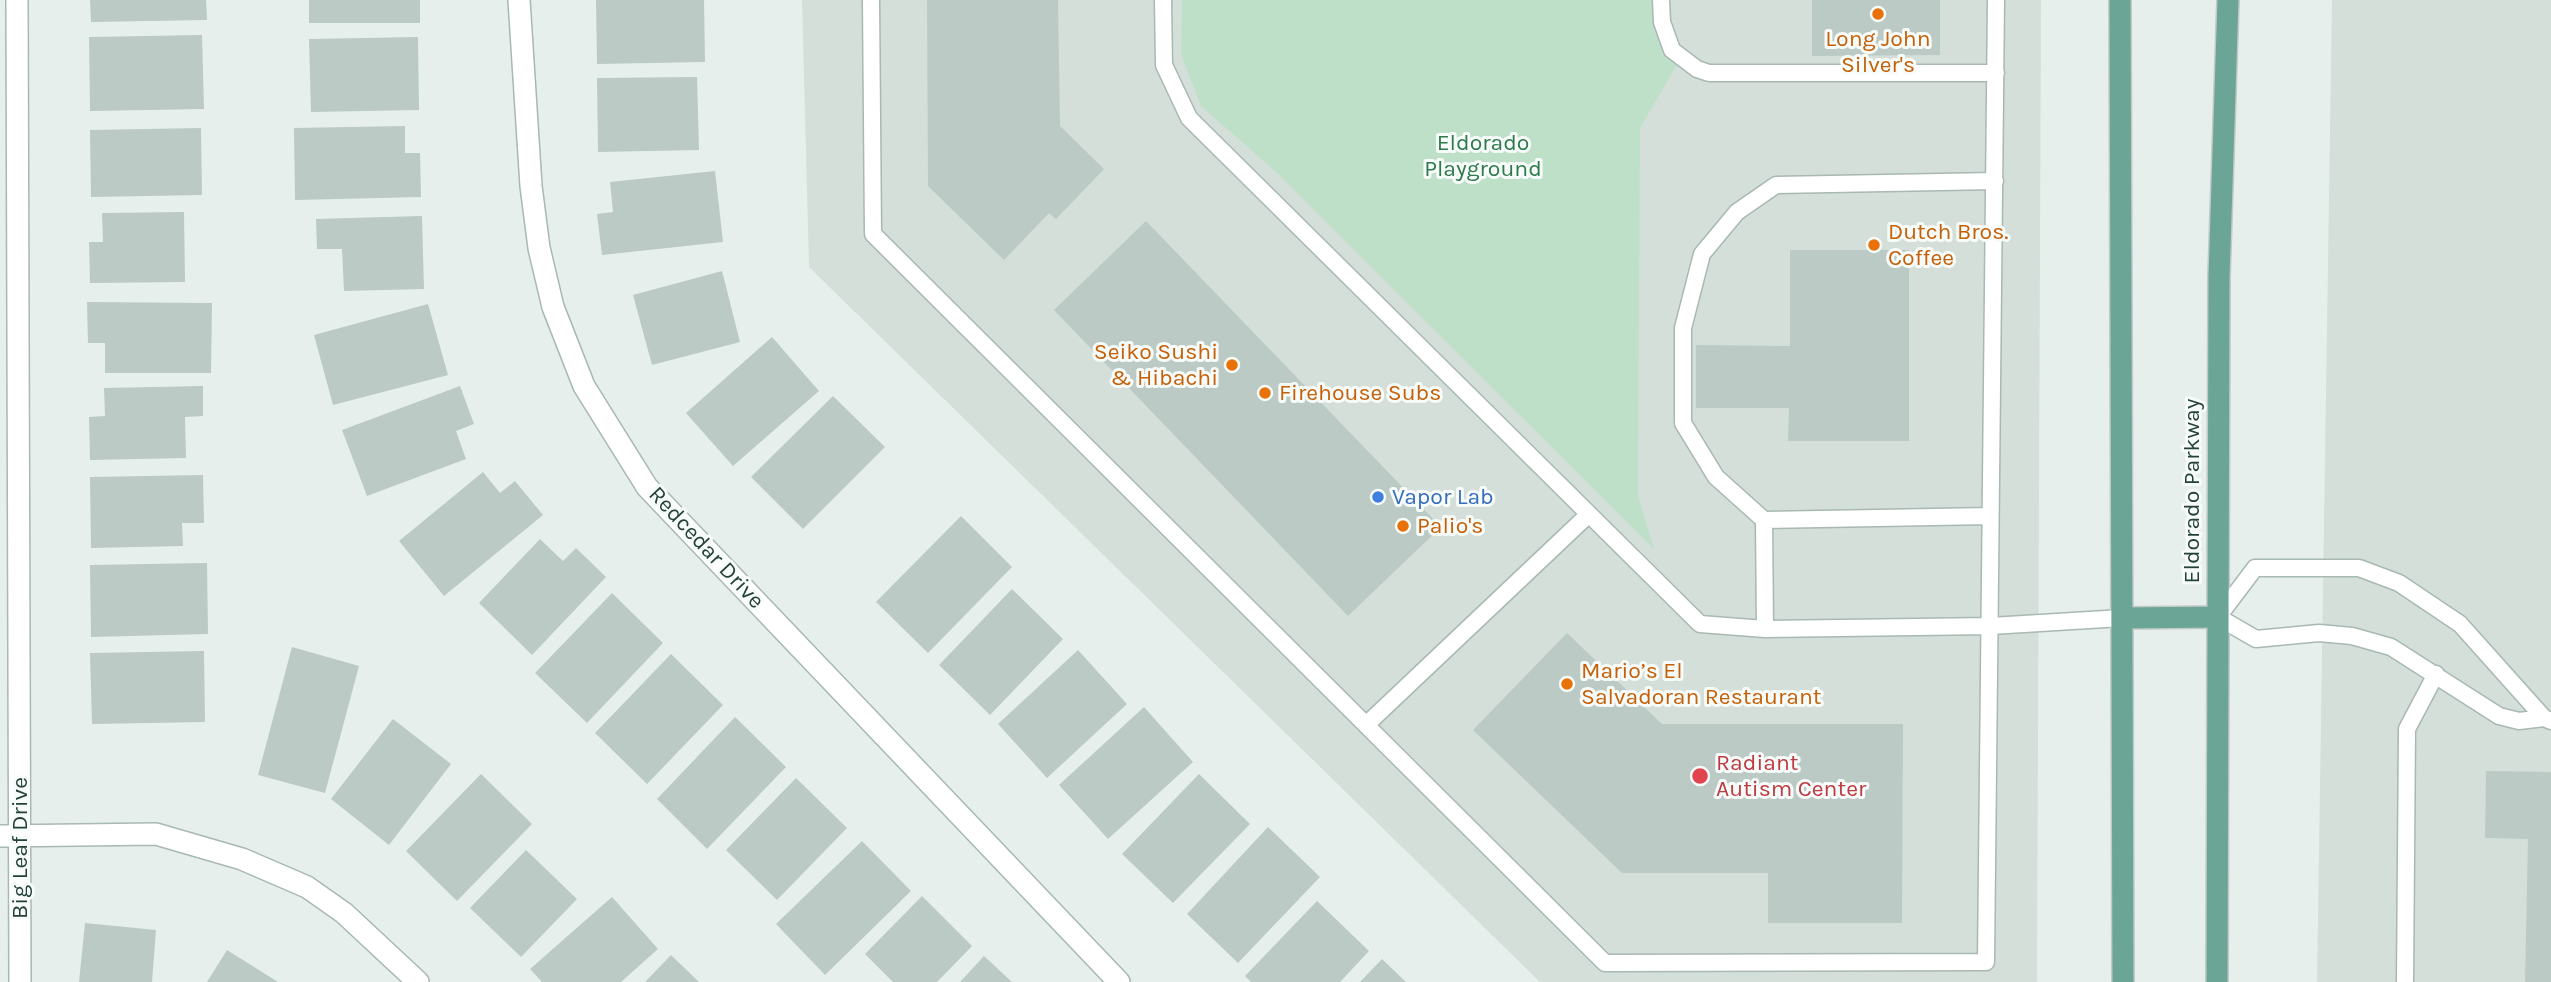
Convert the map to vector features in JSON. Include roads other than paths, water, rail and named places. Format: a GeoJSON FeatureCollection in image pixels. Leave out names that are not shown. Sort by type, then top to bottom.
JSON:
{"type":"FeatureCollection","features":[{"type":"Feature","properties":{"kind":"main road"},"geometry":{"type":"LineString","coordinates":[[2120,0],[2123,982]]}},
{"type":"Feature","properties":{"kind":"main road","name":"Eldorado Parkway"},"geometry":{"type":"LineString","coordinates":[[2217,982],[2220,277],[2228,0]]}},
{"type":"Feature","properties":{"kind":"main road"},"geometry":{"type":"LineString","coordinates":[[2122,618],[2218,617]]}},
{"type":"Feature","properties":{"kind":"street","name":"Big Leaf Drive"},"geometry":{"type":"LineString","coordinates":[[17,0],[10,836],[20,982]]}},
{"type":"Feature","properties":{"kind":"street","name":"Redcedar Drive"},"geometry":{"type":"LineString","coordinates":[[519,0],[531,186],[539,248],[553,307],[584,386],[647,487],[1119,982]]}},
{"type":"Feature","properties":{"kind":"street"},"geometry":{"type":"LineString","coordinates":[[10,836],[156,834],[242,859],[316,894],[344,913],[418,982]]}},
{"type":"Feature","properties":{"kind":"lane"},"geometry":{"type":"LineString","coordinates":[[871,0],[873,234],[1605,963],[1986,962],[1992,626],[1990,516],[1996,0]]}},
{"type":"Feature","properties":{"kind":"lane"},"geometry":{"type":"LineString","coordinates":[[1163,0],[1164,65],[1189,118],[1700,625],[1765,629],[1992,626],[2122,618]]}},
{"type":"Feature","properties":{"kind":"lane"},"geometry":{"type":"LineString","coordinates":[[1661,0],[1662,22],[1672,50],[1697,69],[1710,73],[1996,73]]}},
{"type":"Feature","properties":{"kind":"lane"},"geometry":{"type":"LineString","coordinates":[[1990,516],[1764,520],[1716,477],[1682,423],[1683,328],[1702,254],[1737,212],[1776,185],[1995,181]]}},
{"type":"Feature","properties":{"kind":"lane"},"geometry":{"type":"LineString","coordinates":[[1366,725],[1589,514]]}},
{"type":"Feature","properties":{"kind":"lane"},"geometry":{"type":"LineString","coordinates":[[1764,520],[1765,629]]}},
{"type":"Feature","properties":{"kind":"lane"},"geometry":{"type":"LineString","coordinates":[[2255,568],[2359,568],[2399,583],[2460,624],[2547,720],[2519,721],[2499,716],[2479,706],[2465,692],[2391,647],[2319,633],[2256,639],[2218,617],[2255,568]]}},
{"type":"Feature","properties":{"kind":"lane"},"geometry":{"type":"LineString","coordinates":[[2405,982],[2407,729],[2436,674]]}},
{"type":"Feature","properties":{"kind":"place","name":"Long John Silver's"},"geometry":{"type":"Point","coordinates":[1878,14]}},
{"type":"Feature","properties":{"kind":"place","name":"Dutch Bros. Coffee"},"geometry":{"type":"Point","coordinates":[1874,245]}},
{"type":"Feature","properties":{"kind":"place","name":"Seiko Sushi & Hibachi"},"geometry":{"type":"Point","coordinates":[1232,365]}},
{"type":"Feature","properties":{"kind":"place","name":"Firehouse Subs"},"geometry":{"type":"Point","coordinates":[1265,393]}},
{"type":"Feature","properties":{"kind":"place","name":"Vapor Lab"},"geometry":{"type":"Point","coordinates":[1378,497]}},
{"type":"Feature","properties":{"kind":"place","name":"Palio's"},"geometry":{"type":"Point","coordinates":[1403,526]}},
{"type":"Feature","properties":{"kind":"place","name":"Mario’s El Salvadoran Restaurant"},"geometry":{"type":"Point","coordinates":[1567,684]}},
{"type":"Feature","properties":{"kind":"place","name":"Radiant Autism Center"},"geometry":{"type":"Point","coordinates":[1700,776]}},
{"type":"Feature","properties":{"kind":"park label","name":"Eldorado Playground"},"geometry":{"type":"Point","coordinates":[1483,156]}}]}
